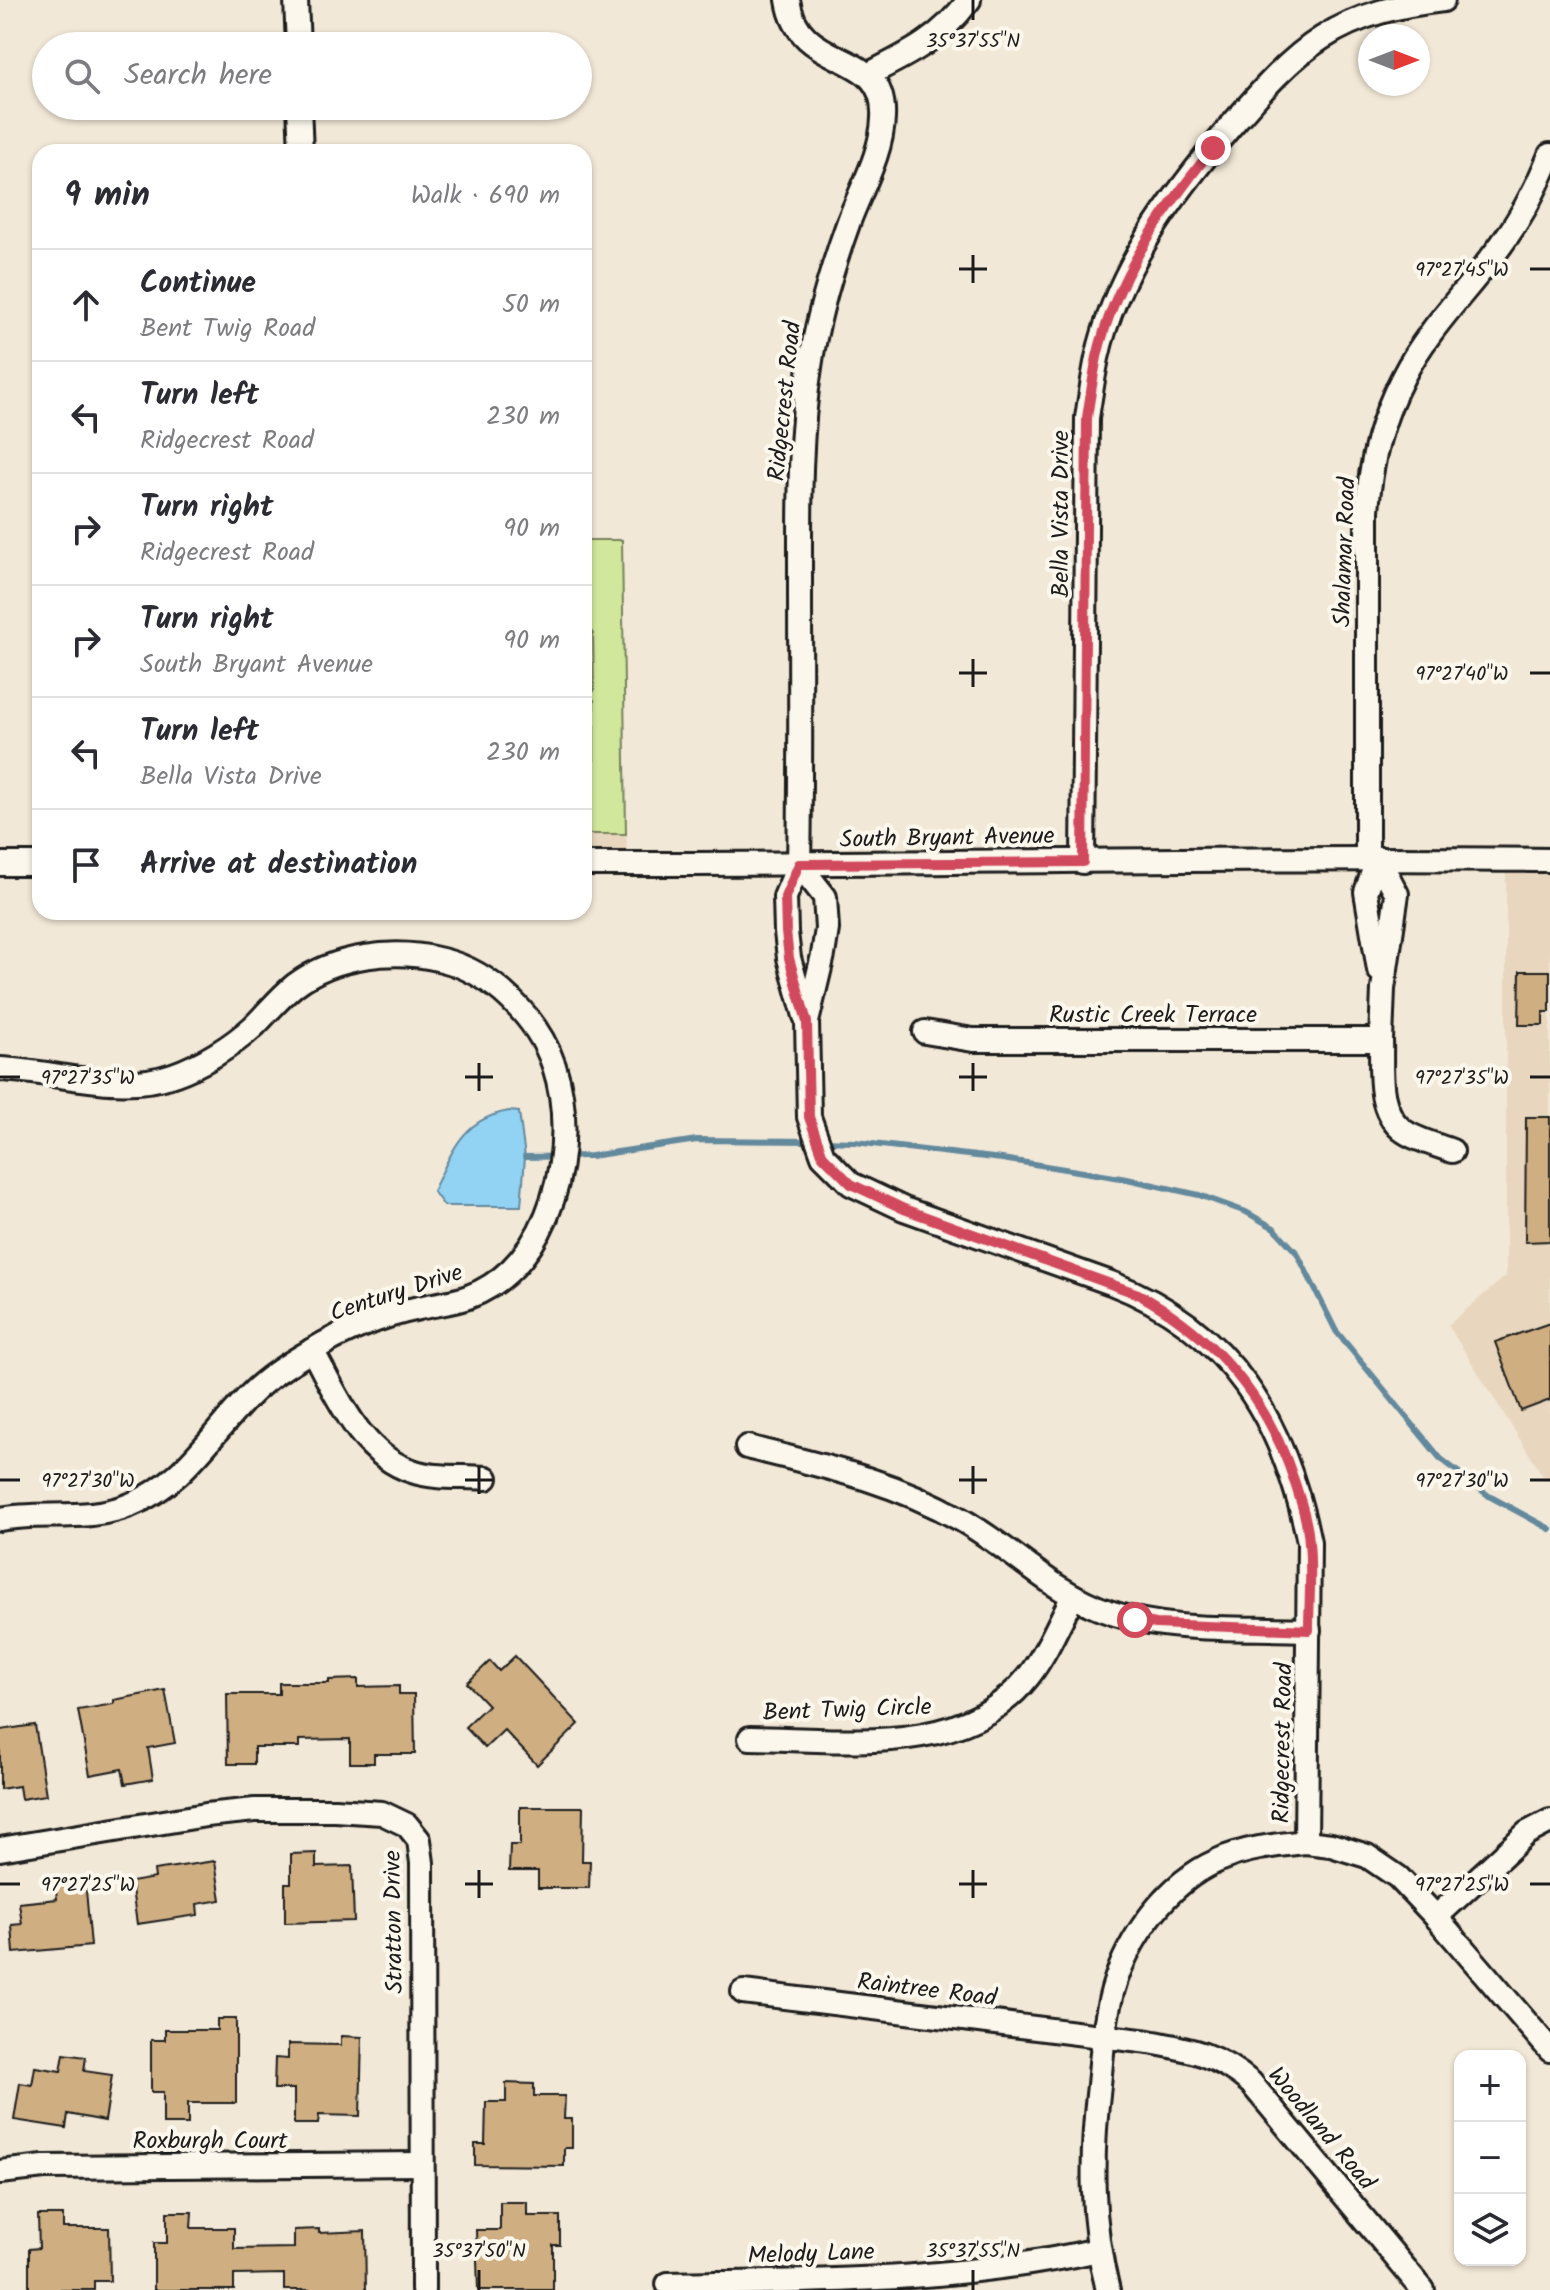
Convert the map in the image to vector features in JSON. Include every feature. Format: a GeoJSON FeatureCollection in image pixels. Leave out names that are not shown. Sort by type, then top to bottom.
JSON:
{"type":"FeatureCollection","features":[{"type":"Feature","properties":{"kind":"street"},"geometry":{"type":"LineString","coordinates":[[296,0],[297,32]]}},
{"type":"Feature","properties":{"kind":"street"},"geometry":{"type":"LineString","coordinates":[[788,0],[795,27],[806,40],[869,74],[919,49],[947,27],[969,0]]}},
{"type":"Feature","properties":{"kind":"street","name":"Bella Vista Drive"},"geometry":{"type":"LineString","coordinates":[[1083,862],[1087,418],[1097,356],[1116,301],[1140,249],[1174,197],[1241,114],[1291,60],[1324,36],[1370,14],[1443,0]]}},
{"type":"Feature","properties":{"kind":"street","name":"Ridgecrest Road"},"geometry":{"type":"LineString","coordinates":[[869,74],[881,95],[883,117],[877,149],[821,309],[802,428],[799,864],[785,897],[789,958],[807,1022],[809,1117],[823,1156],[851,1184],[904,1209],[1138,1294],[1170,1311],[1192,1329],[1214,1349],[1264,1409],[1288,1462],[1309,1542],[1306,1842],[1272,1845],[1217,1860],[1188,1878],[1155,1910],[1133,1942],[1113,1988],[1103,2037],[1093,2134],[1098,2250],[1108,2290]]}},
{"type":"Feature","properties":{"kind":"street"},"geometry":{"type":"LineString","coordinates":[[300,120],[301,144]]}},
{"type":"Feature","properties":{"kind":"street","name":"Shalamar Road"},"geometry":{"type":"LineString","coordinates":[[1373,858],[1367,511],[1372,463],[1382,425],[1411,364],[1424,342],[1502,244],[1533,197],[1550,155]]}},
{"type":"Feature","properties":{"kind":"street"},"geometry":{"type":"LineString","coordinates":[[1373,858],[1366,892],[1383,989],[1382,1084],[1386,1112],[1402,1130],[1452,1151]]}},
{"type":"Feature","properties":{"kind":"street","name":"South Bryant Avenue"},"geometry":{"type":"LineString","coordinates":[[592,864],[1373,858],[1550,860]]}},
{"type":"Feature","properties":{"kind":"street"},"geometry":{"type":"LineString","coordinates":[[0,864],[32,864]]}},
{"type":"Feature","properties":{"kind":"street","name":"Ridgecrest Road"},"geometry":{"type":"LineString","coordinates":[[799,864],[825,897],[827,929],[807,1022]]}},
{"type":"Feature","properties":{"kind":"street","name":"Century Drive"},"geometry":{"type":"LineString","coordinates":[[0,1069],[133,1082],[173,1075],[232,1043],[294,986],[312,974],[350,960],[406,955],[446,961],[474,973],[539,1031],[557,1075],[561,1096],[562,1141],[560,1180],[548,1216],[528,1249],[492,1286],[470,1297],[417,1308],[366,1324],[312,1350],[251,1393],[210,1443],[170,1482],[128,1506],[73,1516],[0,1519]]}},
{"type":"Feature","properties":{"kind":"street","name":"Rustic Creek Terrace"},"geometry":{"type":"LineString","coordinates":[[925,1032],[973,1040],[1381,1040]]}},
{"type":"Feature","properties":{"kind":"street"},"geometry":{"type":"LineString","coordinates":[[312,1350],[348,1415],[367,1441],[385,1458],[414,1472],[486,1478]]}},
{"type":"Feature","properties":{"kind":"street"},"geometry":{"type":"LineString","coordinates":[[747,1447],[890,1484],[987,1535],[1073,1596],[1106,1611],[1156,1624],[1309,1630]]}},
{"type":"Feature","properties":{"kind":"street","name":"Bent Twig Circle"},"geometry":{"type":"LineString","coordinates":[[750,1738],[911,1738],[942,1732],[965,1722],[988,1711],[1028,1677],[1073,1596]]}},
{"type":"Feature","properties":{"kind":"street","name":"Stratton Drive"},"geometry":{"type":"LineString","coordinates":[[0,1849],[206,1815],[255,1810],[382,1813],[407,1825],[419,1840],[422,1863],[423,2290]]}},
{"type":"Feature","properties":{"kind":"street"},"geometry":{"type":"LineString","coordinates":[[1436,1917],[1527,1833],[1550,1821]]}},
{"type":"Feature","properties":{"kind":"street"},"geometry":{"type":"LineString","coordinates":[[1306,1842],[1331,1845],[1367,1856],[1398,1877],[1550,2050]]}},
{"type":"Feature","properties":{"kind":"street","name":"Raintree Road"},"geometry":{"type":"LineString","coordinates":[[743,1992],[1103,2037]]}},
{"type":"Feature","properties":{"kind":"street","name":"Woodland Road"},"geometry":{"type":"LineString","coordinates":[[1103,2037],[1182,2047],[1232,2066],[1272,2106],[1423,2290]]}},
{"type":"Feature","properties":{"kind":"street","name":"Roxburgh Court"},"geometry":{"type":"LineString","coordinates":[[0,2172],[44,2167],[422,2164]]}},
{"type":"Feature","properties":{"kind":"street","name":"Melody Lane"},"geometry":{"type":"LineString","coordinates":[[668,2284],[932,2275],[1055,2260],[1098,2250]]}},
{"type":"Feature","properties":{"kind":"shaded area"},"geometry":{"type":"Polygon","coordinates":[[[592,540],[622,540],[627,864],[592,864],[592,540]]]}},
{"type":"Feature","properties":{"kind":"shaded area"},"geometry":{"type":"Polygon","coordinates":[[[1506,859],[1550,860],[1550,1480],[1543,1476],[1448,1325],[1506,1276],[1506,859]]]}},
{"type":"Feature","properties":{"kind":"green space"},"geometry":{"type":"Polygon","coordinates":[[[592,540],[622,540],[626,834],[592,834],[592,540]]]}},
{"type":"Feature","properties":{"kind":"water"},"geometry":{"type":"Polygon","coordinates":[[[509,1111],[519,1112],[525,1157],[521,1206],[444,1206],[433,1191],[460,1140],[480,1122],[509,1111]]]}},
{"type":"Feature","properties":{"kind":"building"},"geometry":{"type":"Polygon","coordinates":[[[1520,971],[1550,971],[1550,1012],[1543,1012],[1543,1025],[1519,1025],[1520,971]]]}},
{"type":"Feature","properties":{"kind":"building"},"geometry":{"type":"Polygon","coordinates":[[[1526,1117],[1550,1117],[1550,1241],[1525,1242],[1526,1117]]]}},
{"type":"Feature","properties":{"kind":"building"},"geometry":{"type":"Polygon","coordinates":[[[1550,1323],[1550,1400],[1521,1411],[1495,1342],[1550,1323]]]}},
{"type":"Feature","properties":{"kind":"building"},"geometry":{"type":"Polygon","coordinates":[[[515,1656],[579,1724],[537,1765],[504,1730],[485,1748],[465,1727],[488,1705],[467,1683],[490,1661],[499,1671],[515,1656]]]}},
{"type":"Feature","properties":{"kind":"building"},"geometry":{"type":"Polygon","coordinates":[[[358,1679],[358,1687],[399,1686],[399,1694],[414,1694],[415,1754],[374,1754],[374,1763],[350,1763],[350,1739],[299,1740],[299,1747],[254,1747],[254,1764],[228,1764],[227,1694],[279,1694],[279,1683],[329,1683],[329,1680],[358,1679]]]}},
{"type":"Feature","properties":{"kind":"building"},"geometry":{"type":"Polygon","coordinates":[[[165,1690],[175,1743],[148,1748],[153,1779],[125,1784],[122,1769],[90,1775],[78,1710],[165,1690]]]}},
{"type":"Feature","properties":{"kind":"building"},"geometry":{"type":"Polygon","coordinates":[[[35,1725],[46,1795],[21,1799],[19,1786],[0,1789],[0,1730],[35,1725]]]}},
{"type":"Feature","properties":{"kind":"building"},"geometry":{"type":"Polygon","coordinates":[[[520,1807],[583,1807],[582,1861],[590,1861],[589,1888],[538,1888],[538,1871],[509,1871],[510,1845],[520,1845],[520,1807]]]}},
{"type":"Feature","properties":{"kind":"building"},"geometry":{"type":"Polygon","coordinates":[[[316,1853],[316,1867],[352,1866],[354,1921],[285,1923],[285,1883],[291,1883],[291,1854],[316,1853]]]}},
{"type":"Feature","properties":{"kind":"building"},"geometry":{"type":"Polygon","coordinates":[[[215,1861],[221,1900],[197,1904],[198,1915],[137,1924],[131,1882],[155,1878],[154,1870],[215,1861]]]}},
{"type":"Feature","properties":{"kind":"building"},"geometry":{"type":"Polygon","coordinates":[[[85,1879],[91,1946],[14,1953],[12,1925],[22,1924],[19,1903],[57,1899],[55,1882],[85,1879]]]}},
{"type":"Feature","properties":{"kind":"building"},"geometry":{"type":"Polygon","coordinates":[[[217,2019],[236,2019],[236,2103],[188,2103],[188,2124],[163,2124],[163,2092],[151,2092],[151,2040],[165,2040],[165,2030],[217,2030],[217,2019]]]}},
{"type":"Feature","properties":{"kind":"building"},"geometry":{"type":"Polygon","coordinates":[[[341,2036],[362,2037],[360,2116],[319,2115],[318,2124],[294,2124],[294,2089],[274,2089],[275,2058],[288,2059],[288,2044],[341,2045],[341,2036]]]}},
{"type":"Feature","properties":{"kind":"building"},"geometry":{"type":"Polygon","coordinates":[[[64,2054],[86,2057],[84,2071],[112,2075],[105,2121],[68,2114],[66,2128],[14,2120],[20,2083],[32,2085],[35,2067],[61,2071],[64,2054]]]}},
{"type":"Feature","properties":{"kind":"building"},"geometry":{"type":"Polygon","coordinates":[[[506,2083],[534,2084],[534,2096],[565,2096],[564,2119],[572,2119],[572,2148],[564,2148],[564,2166],[475,2165],[475,2144],[485,2144],[486,2102],[506,2102],[506,2083]]]}},
{"type":"Feature","properties":{"kind":"building"},"geometry":{"type":"Polygon","coordinates":[[[500,2202],[527,2202],[527,2216],[560,2216],[560,2245],[553,2245],[553,2290],[478,2290],[476,2230],[500,2230],[500,2202]]]}},
{"type":"Feature","properties":{"kind":"building"},"geometry":{"type":"Polygon","coordinates":[[[167,2212],[192,2212],[191,2228],[234,2228],[234,2249],[294,2248],[294,2230],[319,2229],[319,2233],[365,2231],[366,2290],[284,2290],[284,2274],[234,2275],[234,2290],[154,2290],[154,2243],[167,2243],[167,2212]]]}},
{"type":"Feature","properties":{"kind":"building"},"geometry":{"type":"Polygon","coordinates":[[[38,2215],[63,2215],[63,2228],[109,2228],[110,2281],[94,2281],[94,2290],[29,2290],[29,2249],[39,2248],[38,2215]]]}},
{"type":"Feature","properties":{"kind":"waterway"},"geometry":{"type":"LineString","coordinates":[[525,1157],[591,1156],[697,1140],[812,1141]]}},
{"type":"Feature","properties":{"kind":"waterway"},"geometry":{"type":"LineString","coordinates":[[823,1141],[1002,1159],[1127,1179],[1199,1195],[1246,1212],[1274,1228],[1297,1253],[1336,1331],[1440,1458],[1489,1496],[1550,1529]]}},
{"type":"Feature","properties":{"kind":"route"},"geometry":{"type":"LineString","coordinates":[[1135,1620],[1156,1624],[1309,1630],[1309,1542],[1288,1462],[1264,1409],[1214,1349],[1170,1311],[1138,1294],[904,1209],[851,1184],[823,1156],[809,1117],[807,1022],[789,958],[785,897],[799,864],[1083,862],[1087,418],[1097,356],[1116,301],[1140,249],[1174,197],[1213,148]]}}]}
